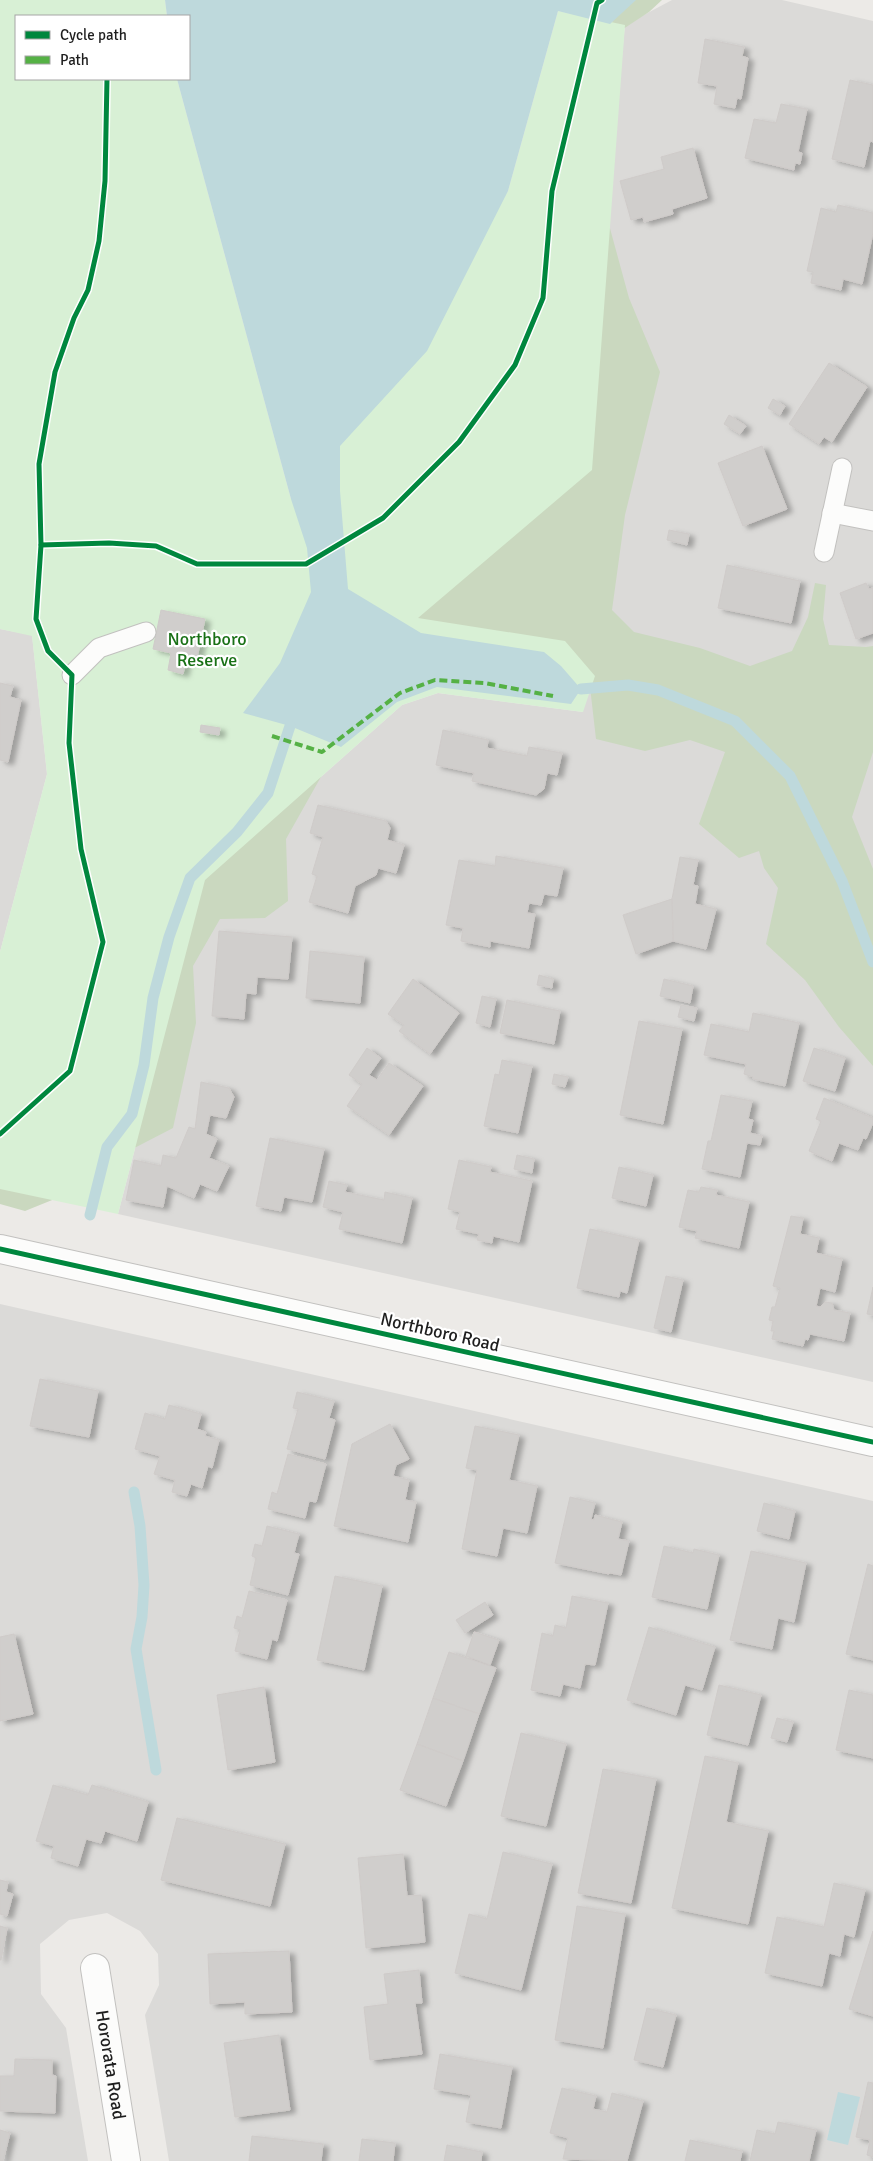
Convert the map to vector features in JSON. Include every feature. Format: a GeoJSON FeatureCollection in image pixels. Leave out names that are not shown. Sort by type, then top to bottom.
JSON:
{"type":"FeatureCollection","features":[{"type":"Feature","properties":{"kind":"street","name":"Northboro Road"},"geometry":{"type":"LineString","coordinates":[[0,1248],[873,1442]]}},
{"type":"Feature","properties":{"kind":"street","name":"Hororata Road"},"geometry":{"type":"LineString","coordinates":[[95,1968],[126,2161]]}},
{"type":"Feature","properties":{"kind":"lane"},"geometry":{"type":"LineString","coordinates":[[824,552],[842,468]]}},
{"type":"Feature","properties":{"kind":"lane"},"geometry":{"type":"LineString","coordinates":[[832,513],[873,521]]}},
{"type":"Feature","properties":{"kind":"lane"},"geometry":{"type":"LineString","coordinates":[[72,675],[99,648],[146,632]]}},
{"type":"Feature","properties":{"kind":"shaded area"},"geometry":{"type":"Polygon","coordinates":[[[672,0],[782,0],[873,21],[873,1382],[118,1214],[205,880],[402,705],[438,693],[583,712],[565,641],[625,25],[672,0]]]}},
{"type":"Feature","properties":{"kind":"shaded area"},"geometry":{"type":"Polygon","coordinates":[[[0,629],[32,635],[47,774],[0,952],[0,629]]]}},
{"type":"Feature","properties":{"kind":"shaded area"},"geometry":{"type":"Polygon","coordinates":[[[0,1304],[873,1501],[873,2161],[169,2161],[145,2015],[159,1985],[158,1954],[140,1931],[107,1913],[69,1920],[40,1944],[41,1994],[66,2028],[88,2161],[0,2161],[0,1304]]]}},
{"type":"Feature","properties":{"kind":"green space","name":"Northboro Reserve"},"geometry":{"type":"Polygon","coordinates":[[[0,0],[165,0],[167,15],[15,15],[15,80],[177,80],[291,499],[508,191],[558,11],[625,25],[592,470],[418,618],[565,641],[595,676],[583,712],[438,693],[402,705],[205,880],[118,1214],[0,1189],[0,952],[47,774],[32,636],[0,629],[0,0]]]}},
{"type":"Feature","properties":{"kind":"green space"},"geometry":{"type":"Polygon","coordinates":[[[626,0],[662,0],[649,12],[614,35],[596,177],[629,298],[660,372],[625,515],[612,610],[634,632],[700,648],[750,666],[792,651],[808,617],[815,583],[826,585],[823,619],[829,645],[873,646],[873,752],[852,817],[873,869],[873,1066],[839,1027],[805,980],[766,944],[778,888],[764,868],[759,851],[739,858],[699,824],[725,752],[690,740],[645,751],[596,739],[590,687],[421,633],[348,589],[594,50],[626,0]]]}},
{"type":"Feature","properties":{"kind":"green space"},"geometry":{"type":"Polygon","coordinates":[[[322,775],[286,839],[288,901],[265,918],[220,919],[193,966],[196,1023],[173,1128],[115,1158],[72,1192],[25,1211],[0,1204],[0,1001],[322,775]]]}},
{"type":"Feature","properties":{"kind":"water"},"geometry":{"type":"Polygon","coordinates":[[[165,0],[636,0],[610,24],[558,11],[508,191],[427,351],[340,446],[340,491],[348,589],[421,633],[544,652],[561,666],[581,689],[571,704],[437,687],[397,702],[341,747],[290,726],[243,713],[280,663],[311,592],[307,548],[291,499],[177,80],[190,80],[190,15],[167,15],[165,0]]]}},
{"type":"Feature","properties":{"kind":"water"},"geometry":{"type":"Polygon","coordinates":[[[838,2092],[860,2097],[848,2145],[827,2140],[838,2092]]]}},
{"type":"Feature","properties":{"kind":"building"},"geometry":{"type":"Polygon","coordinates":[[[705,39],[744,47],[742,56],[748,58],[741,99],[737,98],[735,108],[714,104],[717,86],[698,83],[705,39]]]}},
{"type":"Feature","properties":{"kind":"building"},"geometry":{"type":"Polygon","coordinates":[[[850,80],[873,85],[873,142],[870,141],[864,167],[832,159],[850,80]]]}},
{"type":"Feature","properties":{"kind":"building"},"geometry":{"type":"Polygon","coordinates":[[[781,104],[807,109],[798,152],[802,153],[800,164],[795,163],[794,170],[745,158],[754,119],[776,123],[781,104]]]}},
{"type":"Feature","properties":{"kind":"building"},"geometry":{"type":"Polygon","coordinates":[[[693,148],[707,198],[672,209],[673,214],[644,222],[643,217],[631,220],[620,181],[664,169],[661,157],[693,148]]]}},
{"type":"Feature","properties":{"kind":"building"},"geometry":{"type":"Polygon","coordinates":[[[838,205],[873,213],[873,233],[862,284],[843,279],[841,290],[811,283],[813,272],[807,271],[821,208],[836,212],[838,205]]]}},
{"type":"Feature","properties":{"kind":"building"},"geometry":{"type":"Polygon","coordinates":[[[829,363],[867,387],[832,442],[824,437],[819,444],[789,424],[829,363]]]}},
{"type":"Feature","properties":{"kind":"building"},"geometry":{"type":"Polygon","coordinates":[[[773,399],[785,406],[780,415],[768,408],[773,399]]]}},
{"type":"Feature","properties":{"kind":"building"},"geometry":{"type":"Polygon","coordinates":[[[729,415],[746,426],[740,434],[724,424],[729,415]]]}},
{"type":"Feature","properties":{"kind":"building"},"geometry":{"type":"Polygon","coordinates":[[[762,446],[787,509],[743,526],[718,463],[762,446]]]}},
{"type":"Feature","properties":{"kind":"building"},"geometry":{"type":"Polygon","coordinates":[[[669,530],[689,534],[687,545],[667,540],[669,530]]]}},
{"type":"Feature","properties":{"kind":"building"},"geometry":{"type":"Polygon","coordinates":[[[727,565],[800,581],[791,623],[718,608],[727,565]]]}},
{"type":"Feature","properties":{"kind":"building"},"geometry":{"type":"Polygon","coordinates":[[[866,583],[869,589],[873,588],[873,633],[856,639],[840,593],[866,583]]]}},
{"type":"Feature","properties":{"kind":"building"},"geometry":{"type":"Polygon","coordinates":[[[161,610],[205,619],[197,658],[187,656],[183,674],[168,670],[171,653],[153,649],[161,610]]]}},
{"type":"Feature","properties":{"kind":"building"},"geometry":{"type":"Polygon","coordinates":[[[0,683],[13,686],[10,697],[21,700],[8,762],[0,760],[0,683]]]}},
{"type":"Feature","properties":{"kind":"building"},"geometry":{"type":"Polygon","coordinates":[[[201,725],[220,728],[219,735],[200,732],[201,725]]]}},
{"type":"Feature","properties":{"kind":"building"},"geometry":{"type":"Polygon","coordinates":[[[443,730],[488,740],[487,748],[527,756],[529,747],[562,753],[557,775],[547,773],[544,789],[536,795],[472,781],[474,773],[436,765],[443,730]]]}},
{"type":"Feature","properties":{"kind":"building"},"geometry":{"type":"Polygon","coordinates":[[[318,805],[386,821],[390,828],[387,840],[404,845],[396,873],[378,868],[376,875],[355,886],[348,913],[309,902],[317,876],[312,874],[323,837],[310,833],[318,805]]]}},
{"type":"Feature","properties":{"kind":"building"},"geometry":{"type":"Polygon","coordinates":[[[496,856],[563,868],[557,896],[544,894],[541,905],[529,903],[527,913],[535,914],[529,948],[490,941],[490,947],[461,941],[463,928],[446,925],[459,860],[495,866],[496,856]]]}},
{"type":"Feature","properties":{"kind":"building"},"geometry":{"type":"Polygon","coordinates":[[[680,857],[698,860],[693,885],[698,886],[695,904],[716,909],[706,949],[673,941],[672,899],[680,857]]]}},
{"type":"Feature","properties":{"kind":"building"},"geometry":{"type":"Polygon","coordinates":[[[672,899],[673,941],[636,954],[623,915],[672,899]]]}},
{"type":"Feature","properties":{"kind":"building"},"geometry":{"type":"Polygon","coordinates":[[[219,931],[292,937],[288,979],[257,977],[256,994],[246,993],[244,1019],[212,1016],[219,931]]]}},
{"type":"Feature","properties":{"kind":"building"},"geometry":{"type":"Polygon","coordinates":[[[310,951],[364,957],[360,1003],[306,998],[310,951]]]}},
{"type":"Feature","properties":{"kind":"building"},"geometry":{"type":"Polygon","coordinates":[[[539,975],[553,979],[552,988],[537,985],[539,975]]]}},
{"type":"Feature","properties":{"kind":"building"},"geometry":{"type":"Polygon","coordinates":[[[413,979],[459,1013],[430,1054],[399,1031],[404,1025],[388,1014],[413,979]]]}},
{"type":"Feature","properties":{"kind":"building"},"geometry":{"type":"Polygon","coordinates":[[[664,979],[693,986],[690,1003],[660,996],[664,979]]]}},
{"type":"Feature","properties":{"kind":"building"},"geometry":{"type":"Polygon","coordinates":[[[482,996],[496,999],[490,1027],[476,1023],[482,996]]]}},
{"type":"Feature","properties":{"kind":"building"},"geometry":{"type":"Polygon","coordinates":[[[507,1000],[560,1011],[554,1044],[500,1033],[507,1000]]]}},
{"type":"Feature","properties":{"kind":"building"},"geometry":{"type":"Polygon","coordinates":[[[681,1005],[697,1008],[694,1021],[678,1017],[681,1005]]]}},
{"type":"Feature","properties":{"kind":"building"},"geometry":{"type":"Polygon","coordinates":[[[753,1013],[799,1023],[785,1086],[753,1079],[753,1077],[744,1074],[746,1064],[704,1055],[711,1024],[749,1032],[753,1013]]]}},
{"type":"Feature","properties":{"kind":"building"},"geometry":{"type":"Polygon","coordinates":[[[639,1021],[682,1029],[663,1124],[620,1115],[639,1021]]]}},
{"type":"Feature","properties":{"kind":"building"},"geometry":{"type":"Polygon","coordinates":[[[367,1048],[381,1058],[369,1075],[377,1080],[389,1063],[423,1086],[389,1135],[347,1106],[362,1084],[349,1075],[367,1048]]]}},
{"type":"Feature","properties":{"kind":"building"},"geometry":{"type":"Polygon","coordinates":[[[814,1048],[845,1058],[835,1091],[803,1081],[814,1048]]]}},
{"type":"Feature","properties":{"kind":"building"},"geometry":{"type":"Polygon","coordinates":[[[502,1060],[532,1066],[518,1133],[484,1126],[495,1074],[499,1075],[502,1060]]]}},
{"type":"Feature","properties":{"kind":"building"},"geometry":{"type":"Polygon","coordinates":[[[554,1074],[568,1077],[565,1087],[552,1084],[554,1074]]]}},
{"type":"Feature","properties":{"kind":"building"},"geometry":{"type":"Polygon","coordinates":[[[201,1082],[229,1088],[234,1097],[226,1118],[210,1115],[206,1134],[217,1139],[209,1158],[229,1166],[217,1191],[200,1184],[194,1198],[167,1186],[163,1207],[126,1200],[134,1160],[161,1166],[163,1155],[176,1158],[189,1127],[195,1129],[201,1082]]]}},
{"type":"Feature","properties":{"kind":"building"},"geometry":{"type":"Polygon","coordinates":[[[721,1095],[752,1101],[748,1119],[753,1120],[750,1133],[762,1136],[760,1145],[747,1143],[740,1177],[702,1169],[708,1141],[711,1141],[721,1095]]]}},
{"type":"Feature","properties":{"kind":"building"},"geometry":{"type":"Polygon","coordinates":[[[824,1098],[873,1118],[873,1123],[866,1139],[863,1138],[858,1150],[839,1143],[832,1161],[809,1151],[821,1121],[816,1119],[824,1098]]]}},
{"type":"Feature","properties":{"kind":"building"},"geometry":{"type":"Polygon","coordinates":[[[270,1138],[324,1149],[312,1202],[284,1197],[281,1211],[256,1206],[270,1138]]]}},
{"type":"Feature","properties":{"kind":"building"},"geometry":{"type":"Polygon","coordinates":[[[517,1155],[534,1159],[532,1173],[514,1169],[517,1155]]]}},
{"type":"Feature","properties":{"kind":"building"},"geometry":{"type":"Polygon","coordinates":[[[459,1160],[491,1167],[490,1172],[532,1181],[519,1242],[493,1236],[492,1243],[477,1240],[479,1234],[456,1229],[460,1212],[448,1209],[459,1160]]]}},
{"type":"Feature","properties":{"kind":"building"},"geometry":{"type":"Polygon","coordinates":[[[619,1167],[653,1175],[646,1206],[612,1198],[619,1167]]]}},
{"type":"Feature","properties":{"kind":"building"},"geometry":{"type":"Polygon","coordinates":[[[329,1181],[347,1185],[345,1192],[384,1200],[385,1192],[412,1198],[402,1243],[339,1229],[343,1212],[323,1207],[329,1181]]]}},
{"type":"Feature","properties":{"kind":"building"},"geometry":{"type":"Polygon","coordinates":[[[701,1187],[717,1190],[716,1195],[749,1202],[739,1248],[695,1238],[697,1231],[679,1227],[688,1190],[699,1192],[701,1187]]]}},
{"type":"Feature","properties":{"kind":"building"},"geometry":{"type":"Polygon","coordinates":[[[791,1216],[803,1218],[800,1234],[819,1238],[816,1253],[842,1259],[835,1292],[820,1288],[816,1306],[820,1307],[825,1302],[832,1303],[834,1310],[850,1313],[844,1341],[810,1334],[808,1340],[805,1339],[803,1346],[772,1339],[774,1331],[771,1331],[773,1321],[769,1320],[780,1288],[773,1286],[791,1216]]]}},
{"type":"Feature","properties":{"kind":"building"},"geometry":{"type":"Polygon","coordinates":[[[590,1229],[639,1240],[627,1293],[620,1291],[619,1297],[577,1288],[590,1229]]]}},
{"type":"Feature","properties":{"kind":"building"},"geometry":{"type":"Polygon","coordinates":[[[666,1276],[683,1280],[671,1332],[654,1328],[666,1276]]]}},
{"type":"Feature","properties":{"kind":"building"},"geometry":{"type":"Polygon","coordinates":[[[873,1287],[873,1315],[867,1314],[873,1287]]]}},
{"type":"Feature","properties":{"kind":"building"},"geometry":{"type":"Polygon","coordinates":[[[40,1379],[98,1391],[89,1437],[30,1426],[40,1379]]]}},
{"type":"Feature","properties":{"kind":"building"},"geometry":{"type":"Polygon","coordinates":[[[297,1392],[334,1401],[329,1418],[335,1420],[325,1459],[287,1449],[298,1409],[293,1408],[297,1392]]]}},
{"type":"Feature","properties":{"kind":"building"},"geometry":{"type":"Polygon","coordinates":[[[169,1405],[201,1414],[197,1429],[206,1432],[205,1436],[219,1440],[212,1468],[208,1466],[202,1488],[191,1484],[187,1496],[172,1492],[175,1480],[154,1474],[160,1456],[135,1449],[145,1413],[165,1419],[169,1405]]]}},
{"type":"Feature","properties":{"kind":"building"},"geometry":{"type":"Polygon","coordinates":[[[390,1424],[409,1459],[396,1465],[393,1476],[409,1480],[405,1500],[416,1502],[408,1542],[334,1526],[352,1444],[390,1424]]]}},
{"type":"Feature","properties":{"kind":"building"},"geometry":{"type":"Polygon","coordinates":[[[475,1426],[519,1435],[509,1480],[537,1486],[527,1533],[503,1528],[497,1556],[462,1549],[477,1470],[466,1468],[475,1426]]]}},
{"type":"Feature","properties":{"kind":"building"},"geometry":{"type":"Polygon","coordinates":[[[288,1454],[326,1464],[316,1502],[309,1501],[305,1518],[268,1509],[272,1492],[277,1494],[288,1454]]]}},
{"type":"Feature","properties":{"kind":"building"},"geometry":{"type":"Polygon","coordinates":[[[570,1497],[595,1503],[591,1519],[594,1520],[595,1515],[622,1522],[618,1539],[629,1541],[621,1575],[555,1563],[570,1497]]]}},
{"type":"Feature","properties":{"kind":"building"},"geometry":{"type":"Polygon","coordinates":[[[764,1503],[795,1511],[789,1539],[757,1531],[764,1503]]]}},
{"type":"Feature","properties":{"kind":"building"},"geometry":{"type":"Polygon","coordinates":[[[267,1526],[299,1534],[294,1553],[299,1554],[288,1595],[250,1585],[256,1558],[252,1556],[255,1544],[262,1546],[267,1526]]]}},
{"type":"Feature","properties":{"kind":"building"},"geometry":{"type":"Polygon","coordinates":[[[664,1546],[693,1553],[694,1549],[719,1555],[707,1609],[652,1597],[664,1546]]]}},
{"type":"Feature","properties":{"kind":"building"},"geometry":{"type":"Polygon","coordinates":[[[751,1551],[806,1563],[794,1622],[778,1618],[772,1649],[730,1640],[751,1551]]]}},
{"type":"Feature","properties":{"kind":"building"},"geometry":{"type":"Polygon","coordinates":[[[868,1564],[873,1566],[873,1660],[846,1654],[868,1564]]]}},
{"type":"Feature","properties":{"kind":"building"},"geometry":{"type":"Polygon","coordinates":[[[335,1576],[382,1586],[364,1670],[317,1660],[335,1576]]]}},
{"type":"Feature","properties":{"kind":"building"},"geometry":{"type":"Polygon","coordinates":[[[249,1591],[287,1600],[277,1641],[272,1639],[267,1659],[235,1651],[240,1630],[234,1628],[237,1616],[242,1618],[249,1591]]]}},
{"type":"Feature","properties":{"kind":"building"},"geometry":{"type":"Polygon","coordinates":[[[572,1596],[608,1603],[595,1665],[585,1664],[580,1688],[563,1684],[560,1696],[531,1690],[542,1633],[553,1636],[555,1625],[566,1628],[572,1596]]]}},
{"type":"Feature","properties":{"kind":"building"},"geometry":{"type":"Polygon","coordinates":[[[485,1602],[493,1615],[465,1633],[456,1620],[485,1602]]]}},
{"type":"Feature","properties":{"kind":"building"},"geometry":{"type":"Polygon","coordinates":[[[649,1627],[715,1647],[702,1690],[685,1685],[676,1715],[627,1700],[649,1627]]]}},
{"type":"Feature","properties":{"kind":"building"},"geometry":{"type":"Polygon","coordinates":[[[474,1632],[499,1640],[490,1665],[466,1656],[474,1632]]]}},
{"type":"Feature","properties":{"kind":"building"},"geometry":{"type":"Polygon","coordinates":[[[14,1634],[33,1714],[0,1721],[0,1637],[14,1634]]]}},
{"type":"Feature","properties":{"kind":"building"},"geometry":{"type":"Polygon","coordinates":[[[449,1652],[496,1668],[479,1714],[433,1698],[449,1652]]]}},
{"type":"Feature","properties":{"kind":"building"},"geometry":{"type":"Polygon","coordinates":[[[719,1685],[761,1695],[748,1745],[707,1735],[719,1685]]]}},
{"type":"Feature","properties":{"kind":"building"},"geometry":{"type":"Polygon","coordinates":[[[264,1687],[275,1762],[228,1770],[217,1695],[264,1687]]]}},
{"type":"Feature","properties":{"kind":"building"},"geometry":{"type":"Polygon","coordinates":[[[849,1690],[873,1695],[873,1758],[836,1750],[849,1690]]]}},
{"type":"Feature","properties":{"kind":"building"},"geometry":{"type":"Polygon","coordinates":[[[433,1698],[479,1714],[463,1761],[417,1744],[433,1698]]]}},
{"type":"Feature","properties":{"kind":"building"},"geometry":{"type":"Polygon","coordinates":[[[777,1718],[793,1722],[787,1742],[771,1738],[777,1718]]]}},
{"type":"Feature","properties":{"kind":"building"},"geometry":{"type":"Polygon","coordinates":[[[521,1733],[566,1744],[546,1826],[501,1816],[521,1733]]]}},
{"type":"Feature","properties":{"kind":"building"},"geometry":{"type":"Polygon","coordinates":[[[417,1744],[463,1761],[446,1806],[400,1790],[417,1744]]]}},
{"type":"Feature","properties":{"kind":"building"},"geometry":{"type":"Polygon","coordinates":[[[705,1756],[738,1763],[726,1822],[768,1831],[748,1924],[672,1908],[705,1756]]]}},
{"type":"Feature","properties":{"kind":"building"},"geometry":{"type":"Polygon","coordinates":[[[603,1769],[656,1779],[631,1903],[578,1893],[603,1769]]]}},
{"type":"Feature","properties":{"kind":"building"},"geometry":{"type":"Polygon","coordinates":[[[53,1785],[88,1795],[92,1785],[148,1802],[137,1841],[105,1831],[101,1843],[86,1839],[78,1866],[51,1858],[54,1846],[36,1841],[53,1785]]]}},
{"type":"Feature","properties":{"kind":"building"},"geometry":{"type":"Polygon","coordinates":[[[177,1818],[285,1844],[270,1906],[161,1880],[177,1818]]]}},
{"type":"Feature","properties":{"kind":"building"},"geometry":{"type":"Polygon","coordinates":[[[503,1852],[552,1864],[521,1990],[455,1973],[469,1914],[487,1919],[503,1852]]]}},
{"type":"Feature","properties":{"kind":"building"},"geometry":{"type":"Polygon","coordinates":[[[403,1854],[407,1896],[421,1895],[425,1942],[366,1948],[358,1858],[403,1854]]]}},
{"type":"Feature","properties":{"kind":"building"},"geometry":{"type":"Polygon","coordinates":[[[0,1880],[8,1882],[6,1892],[13,1894],[7,1916],[0,1914],[0,1880]]]}},
{"type":"Feature","properties":{"kind":"building"},"geometry":{"type":"Polygon","coordinates":[[[834,1883],[865,1890],[854,1937],[844,1934],[840,1956],[829,1953],[822,1986],[765,1973],[777,1917],[824,1927],[834,1883]]]}},
{"type":"Feature","properties":{"kind":"building"},"geometry":{"type":"Polygon","coordinates":[[[577,1906],[625,1914],[603,2048],[555,2040],[577,1906]]]}},
{"type":"Feature","properties":{"kind":"building"},"geometry":{"type":"Polygon","coordinates":[[[0,1926],[7,1928],[1,1960],[0,1960],[0,1926]]]}},
{"type":"Feature","properties":{"kind":"building"},"geometry":{"type":"Polygon","coordinates":[[[873,1931],[873,2016],[849,2009],[873,1931]]]}},
{"type":"Feature","properties":{"kind":"building"},"geometry":{"type":"Polygon","coordinates":[[[289,1951],[292,2012],[245,2014],[245,2002],[210,2004],[208,1954],[289,1951]]]}},
{"type":"Feature","properties":{"kind":"building"},"geometry":{"type":"Polygon","coordinates":[[[419,1970],[422,2003],[415,2003],[422,2054],[370,2060],[364,2007],[388,2004],[384,1974],[419,1970]]]}},
{"type":"Feature","properties":{"kind":"building"},"geometry":{"type":"Polygon","coordinates":[[[647,2008],[676,2015],[663,2067],[634,2060],[647,2008]]]}},
{"type":"Feature","properties":{"kind":"building"},"geometry":{"type":"Polygon","coordinates":[[[279,2035],[290,2110],[235,2117],[224,2043],[279,2035]]]}},
{"type":"Feature","properties":{"kind":"building"},"geometry":{"type":"Polygon","coordinates":[[[440,2054],[512,2067],[501,2128],[466,2122],[471,2095],[434,2089],[440,2054]]]}},
{"type":"Feature","properties":{"kind":"building"},"geometry":{"type":"Polygon","coordinates":[[[15,2059],[52,2060],[52,2075],[56,2076],[55,2113],[0,2111],[0,2076],[14,2076],[15,2059]]]}},
{"type":"Feature","properties":{"kind":"building"},"geometry":{"type":"Polygon","coordinates":[[[868,2082],[873,2083],[873,2157],[867,2155],[870,2140],[856,2137],[868,2082]]]}},
{"type":"Feature","properties":{"kind":"building"},"geometry":{"type":"Polygon","coordinates":[[[562,2088],[596,2096],[593,2109],[607,2112],[612,2093],[643,2101],[627,2161],[563,2159],[568,2138],[550,2133],[562,2088]]]}},
{"type":"Feature","properties":{"kind":"building"},"geometry":{"type":"Polygon","coordinates":[[[778,2122],[816,2130],[809,2161],[750,2161],[757,2130],[775,2134],[778,2122]]]}},
{"type":"Feature","properties":{"kind":"building"},"geometry":{"type":"Polygon","coordinates":[[[0,2130],[10,2133],[3,2161],[0,2161],[0,2130]]]}},
{"type":"Feature","properties":{"kind":"building"},"geometry":{"type":"Polygon","coordinates":[[[252,2136],[323,2144],[321,2161],[249,2161],[252,2136]]]}},
{"type":"Feature","properties":{"kind":"building"},"geometry":{"type":"Polygon","coordinates":[[[362,2139],[395,2143],[393,2161],[359,2161],[362,2139]]]}},
{"type":"Feature","properties":{"kind":"building"},"geometry":{"type":"Polygon","coordinates":[[[690,2140],[742,2151],[740,2161],[685,2161],[690,2140]]]}},
{"type":"Feature","properties":{"kind":"building"},"geometry":{"type":"Polygon","coordinates":[[[447,2145],[482,2152],[481,2161],[444,2161],[447,2145]]]}},
{"type":"Feature","properties":{"kind":"waterway"},"geometry":{"type":"LineString","coordinates":[[581,689],[628,685],[658,690],[735,721],[790,776],[842,881],[873,962]]}},
{"type":"Feature","properties":{"kind":"waterway"},"geometry":{"type":"LineString","coordinates":[[90,1215],[107,1147],[132,1114],[144,1065],[153,998],[169,937],[190,878],[237,832],[268,793],[290,726]]}},
{"type":"Feature","properties":{"kind":"waterway"},"geometry":{"type":"LineString","coordinates":[[134,1492],[140,1526],[144,1585],[142,1617],[136,1649],[156,1770]]}},
{"type":"Feature","properties":{"kind":"marked path"},"geometry":{"type":"LineString","coordinates":[[272,736],[322,752],[400,693],[435,680],[485,683],[553,696]]}},
{"type":"Feature","properties":{"kind":"cycle path"},"geometry":{"type":"LineString","coordinates":[[107,80],[105,181],[99,241],[88,290],[74,318],[55,372],[39,464],[41,545],[109,543],[156,546],[197,564],[306,564],[383,518],[459,442],[515,365],[543,298],[552,191],[597,3],[602,0]]}},
{"type":"Feature","properties":{"kind":"cycle path"},"geometry":{"type":"LineString","coordinates":[[0,1134],[70,1071],[103,942],[81,849],[69,743],[72,675],[48,651],[36,619],[41,545]]}},
{"type":"Feature","properties":{"kind":"cycle path"},"geometry":{"type":"LineString","coordinates":[[0,1249],[873,1442]]}}]}
